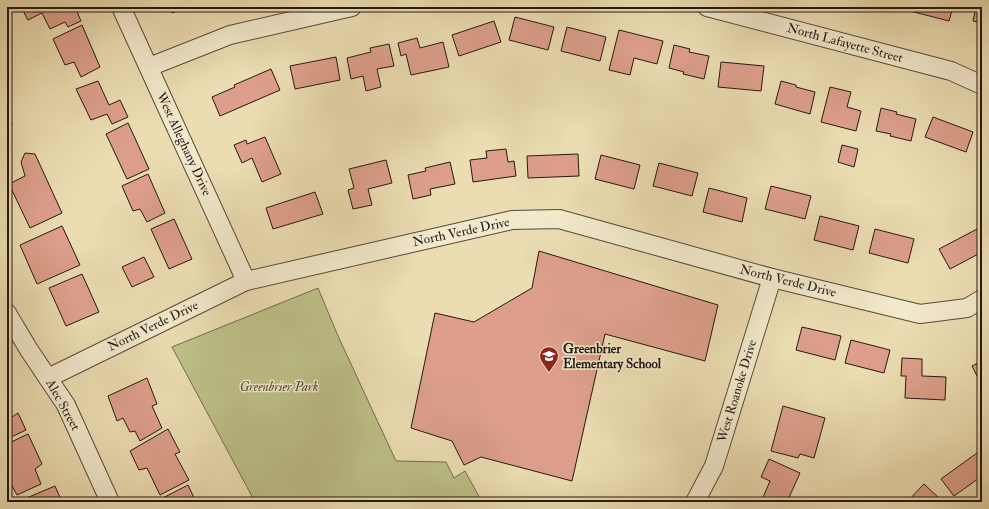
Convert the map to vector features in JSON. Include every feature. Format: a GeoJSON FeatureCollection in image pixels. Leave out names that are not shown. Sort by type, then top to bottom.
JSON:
{"type":"FeatureCollection","features":[{"type":"Feature","properties":{"kind":"street","name":"West Alleghany Drive"},"geometry":{"type":"LineString","coordinates":[[121,7],[246,281]]}},
{"type":"Feature","properties":{"kind":"street"},"geometry":{"type":"LineString","coordinates":[[149,67],[230,35],[352,7]]}},
{"type":"Feature","properties":{"kind":"street","name":"North Lafayette Street"},"geometry":{"type":"LineString","coordinates":[[707,7],[951,71],[982,84]]}},
{"type":"Feature","properties":{"kind":"street","name":"North Verde Drive"},"geometry":{"type":"LineString","coordinates":[[48,378],[246,281],[512,220],[558,220],[772,278],[920,314],[967,308],[982,299]]}},
{"type":"Feature","properties":{"kind":"street","name":"West Roanoke Drive"},"geometry":{"type":"LineString","coordinates":[[695,502],[714,466],[772,278]]}},
{"type":"Feature","properties":{"kind":"street","name":"Alec Street"},"geometry":{"type":"LineString","coordinates":[[7,313],[29,350],[66,405],[110,502]]}},
{"type":"Feature","properties":{"kind":"green space","name":"Greenbrier Park"},"geometry":{"type":"Polygon","coordinates":[[[318,288],[338,336],[396,461],[446,462],[454,478],[465,471],[482,502],[255,502],[172,347],[318,288]]]}},
{"type":"Feature","properties":{"kind":"building"},"geometry":{"type":"Polygon","coordinates":[[[21,7],[75,7],[81,21],[68,27],[65,22],[50,29],[42,13],[28,20],[21,7]]]}},
{"type":"Feature","properties":{"kind":"building"},"geometry":{"type":"Polygon","coordinates":[[[170,7],[187,7],[172,13],[170,7]]]}},
{"type":"Feature","properties":{"kind":"building"},"geometry":{"type":"Polygon","coordinates":[[[911,7],[953,7],[949,21],[910,11],[911,7]]]}},
{"type":"Feature","properties":{"kind":"building"},"geometry":{"type":"Polygon","coordinates":[[[976,7],[982,7],[982,23],[973,21],[976,7]]]}},
{"type":"Feature","properties":{"kind":"building"},"geometry":{"type":"Polygon","coordinates":[[[515,17],[554,27],[548,50],[509,40],[515,17]]]}},
{"type":"Feature","properties":{"kind":"building"},"geometry":{"type":"Polygon","coordinates":[[[494,21],[501,42],[459,56],[452,35],[494,21]]]}},
{"type":"Feature","properties":{"kind":"building"},"geometry":{"type":"Polygon","coordinates":[[[82,25],[100,67],[81,77],[74,62],[65,65],[53,39],[82,25]]]}},
{"type":"Feature","properties":{"kind":"building"},"geometry":{"type":"Polygon","coordinates":[[[567,27],[606,37],[600,61],[561,51],[567,27]]]}},
{"type":"Feature","properties":{"kind":"building"},"geometry":{"type":"Polygon","coordinates":[[[619,30],[663,41],[657,64],[634,58],[630,75],[609,70],[619,30]]]}},
{"type":"Feature","properties":{"kind":"building"},"geometry":{"type":"Polygon","coordinates":[[[417,38],[420,48],[443,42],[449,67],[411,75],[406,54],[401,56],[398,43],[417,38]]]}},
{"type":"Feature","properties":{"kind":"building"},"geometry":{"type":"Polygon","coordinates":[[[389,44],[394,66],[377,69],[381,87],[366,91],[363,76],[351,79],[347,58],[371,52],[370,48],[389,44]]]}},
{"type":"Feature","properties":{"kind":"building"},"geometry":{"type":"Polygon","coordinates":[[[674,45],[690,49],[689,52],[709,56],[704,79],[683,74],[684,72],[669,68],[674,45]]]}},
{"type":"Feature","properties":{"kind":"building"},"geometry":{"type":"Polygon","coordinates":[[[336,57],[340,80],[295,89],[290,66],[336,57]]]}},
{"type":"Feature","properties":{"kind":"building"},"geometry":{"type":"Polygon","coordinates":[[[721,62],[764,66],[761,91],[718,87],[721,62]]]}},
{"type":"Feature","properties":{"kind":"building"},"geometry":{"type":"Polygon","coordinates":[[[271,69],[280,90],[220,116],[212,97],[235,87],[234,85],[271,69]]]}},
{"type":"Feature","properties":{"kind":"building"},"geometry":{"type":"Polygon","coordinates":[[[98,81],[109,105],[120,100],[128,117],[112,124],[107,114],[91,120],[76,89],[98,81]]]}},
{"type":"Feature","properties":{"kind":"building"},"geometry":{"type":"Polygon","coordinates":[[[781,81],[815,92],[810,114],[775,104],[781,81]]]}},
{"type":"Feature","properties":{"kind":"building"},"geometry":{"type":"Polygon","coordinates":[[[830,87],[851,92],[847,107],[861,111],[856,131],[821,122],[830,87]]]}},
{"type":"Feature","properties":{"kind":"building"},"geometry":{"type":"Polygon","coordinates":[[[881,108],[897,112],[896,114],[916,119],[911,141],[890,136],[891,134],[876,131],[881,108]]]}},
{"type":"Feature","properties":{"kind":"building"},"geometry":{"type":"Polygon","coordinates":[[[933,117],[973,132],[966,152],[925,137],[933,117]]]}},
{"type":"Feature","properties":{"kind":"building"},"geometry":{"type":"Polygon","coordinates":[[[7,122],[12,123],[8,156],[7,156],[7,122]]]}},
{"type":"Feature","properties":{"kind":"building"},"geometry":{"type":"Polygon","coordinates":[[[128,123],[149,169],[127,179],[106,134],[128,123]]]}},
{"type":"Feature","properties":{"kind":"building"},"geometry":{"type":"Polygon","coordinates":[[[265,137],[281,174],[262,182],[252,158],[242,163],[234,145],[246,140],[247,144],[265,137]]]}},
{"type":"Feature","properties":{"kind":"building"},"geometry":{"type":"Polygon","coordinates":[[[842,145],[858,149],[854,167],[838,162],[842,145]]]}},
{"type":"Feature","properties":{"kind":"building"},"geometry":{"type":"Polygon","coordinates":[[[506,149],[508,162],[514,161],[516,176],[473,182],[470,160],[487,158],[486,151],[506,149]]]}},
{"type":"Feature","properties":{"kind":"building"},"geometry":{"type":"Polygon","coordinates":[[[25,153],[35,154],[62,213],[30,228],[9,184],[25,176],[21,162],[25,153]]]}},
{"type":"Feature","properties":{"kind":"building"},"geometry":{"type":"Polygon","coordinates":[[[578,154],[579,176],[528,178],[527,156],[578,154]]]}},
{"type":"Feature","properties":{"kind":"building"},"geometry":{"type":"Polygon","coordinates":[[[601,155],[640,165],[634,189],[595,179],[601,155]]]}},
{"type":"Feature","properties":{"kind":"building"},"geometry":{"type":"Polygon","coordinates":[[[386,160],[392,183],[368,189],[372,205],[353,209],[348,190],[354,188],[349,169],[386,160]]]}},
{"type":"Feature","properties":{"kind":"building"},"geometry":{"type":"Polygon","coordinates":[[[450,162],[455,184],[430,189],[431,195],[413,199],[408,175],[426,171],[425,168],[450,162]]]}},
{"type":"Feature","properties":{"kind":"building"},"geometry":{"type":"Polygon","coordinates":[[[659,163],[698,173],[692,196],[653,186],[659,163]]]}},
{"type":"Feature","properties":{"kind":"building"},"geometry":{"type":"Polygon","coordinates":[[[148,174],[165,213],[147,222],[140,209],[133,211],[122,186],[148,174]]]}},
{"type":"Feature","properties":{"kind":"building"},"geometry":{"type":"Polygon","coordinates":[[[771,186],[811,196],[805,219],[765,209],[771,186]]]}},
{"type":"Feature","properties":{"kind":"building"},"geometry":{"type":"Polygon","coordinates":[[[709,188],[747,198],[742,222],[703,212],[709,188]]]}},
{"type":"Feature","properties":{"kind":"building"},"geometry":{"type":"Polygon","coordinates":[[[315,192],[323,214],[273,229],[266,208],[315,192]]]}},
{"type":"Feature","properties":{"kind":"building"},"geometry":{"type":"Polygon","coordinates":[[[820,216],[859,226],[853,250],[814,240],[820,216]]]}},
{"type":"Feature","properties":{"kind":"building"},"geometry":{"type":"Polygon","coordinates":[[[174,219],[192,259],[169,269],[151,229],[174,219]]]}},
{"type":"Feature","properties":{"kind":"building"},"geometry":{"type":"Polygon","coordinates":[[[62,226],[80,265],[37,284],[20,245],[62,226]]]}},
{"type":"Feature","properties":{"kind":"building"},"geometry":{"type":"Polygon","coordinates":[[[979,228],[982,234],[982,252],[950,269],[939,249],[979,228]]]}},
{"type":"Feature","properties":{"kind":"building"},"geometry":{"type":"Polygon","coordinates":[[[875,229],[914,239],[908,263],[869,253],[875,229]]]}},
{"type":"Feature","properties":{"kind":"building"},"geometry":{"type":"Polygon","coordinates":[[[539,251],[718,305],[705,361],[605,334],[572,481],[481,457],[464,465],[452,441],[411,428],[435,313],[474,322],[532,288],[539,251]]]}},
{"type":"Feature","properties":{"kind":"building"},"geometry":{"type":"Polygon","coordinates":[[[144,257],[154,277],[132,287],[122,267],[144,257]]]}},
{"type":"Feature","properties":{"kind":"building"},"geometry":{"type":"Polygon","coordinates":[[[82,274],[99,312],[66,326],[49,288],[82,274]]]}},
{"type":"Feature","properties":{"kind":"building"},"geometry":{"type":"Polygon","coordinates":[[[802,327],[841,336],[835,360],[796,350],[802,327]]]}},
{"type":"Feature","properties":{"kind":"building"},"geometry":{"type":"Polygon","coordinates":[[[851,340],[890,350],[884,373],[845,363],[851,340]]]}},
{"type":"Feature","properties":{"kind":"building"},"geometry":{"type":"Polygon","coordinates":[[[902,358],[922,359],[922,376],[946,377],[945,400],[905,398],[906,376],[901,376],[902,358]]]}},
{"type":"Feature","properties":{"kind":"building"},"geometry":{"type":"Polygon","coordinates":[[[982,361],[982,386],[972,366],[982,361]]]}},
{"type":"Feature","properties":{"kind":"building"},"geometry":{"type":"Polygon","coordinates":[[[147,378],[157,404],[152,406],[162,428],[140,441],[135,431],[130,432],[123,418],[117,421],[108,396],[147,378]]]}},
{"type":"Feature","properties":{"kind":"building"},"geometry":{"type":"Polygon","coordinates":[[[783,406],[825,418],[814,458],[800,454],[798,458],[771,451],[783,406]]]}},
{"type":"Feature","properties":{"kind":"building"},"geometry":{"type":"Polygon","coordinates":[[[7,407],[12,417],[18,413],[26,430],[7,439],[7,407]]]}},
{"type":"Feature","properties":{"kind":"building"},"geometry":{"type":"Polygon","coordinates":[[[168,429],[180,452],[175,454],[189,480],[160,495],[147,468],[139,470],[130,451],[168,429]]]}},
{"type":"Feature","properties":{"kind":"building"},"geometry":{"type":"Polygon","coordinates":[[[28,434],[42,464],[35,469],[41,484],[17,495],[7,477],[7,444],[28,434]]]}},
{"type":"Feature","properties":{"kind":"building"},"geometry":{"type":"Polygon","coordinates":[[[977,453],[982,461],[982,476],[954,496],[941,479],[977,453]]]}},
{"type":"Feature","properties":{"kind":"building"},"geometry":{"type":"Polygon","coordinates":[[[769,459],[800,473],[787,502],[761,502],[770,481],[761,477],[769,459]]]}},
{"type":"Feature","properties":{"kind":"building"},"geometry":{"type":"Polygon","coordinates":[[[924,484],[940,499],[938,502],[907,502],[924,484]]]}},
{"type":"Feature","properties":{"kind":"building"},"geometry":{"type":"Polygon","coordinates":[[[188,485],[196,502],[155,502],[188,485]]]}},
{"type":"Feature","properties":{"kind":"building"},"geometry":{"type":"Polygon","coordinates":[[[55,486],[62,502],[17,502],[55,486]]]}},
{"type":"Feature","properties":{"kind":"place","name":"Greenbrier Elementary School"},"geometry":{"type":"Point","coordinates":[549,373]}}]}
